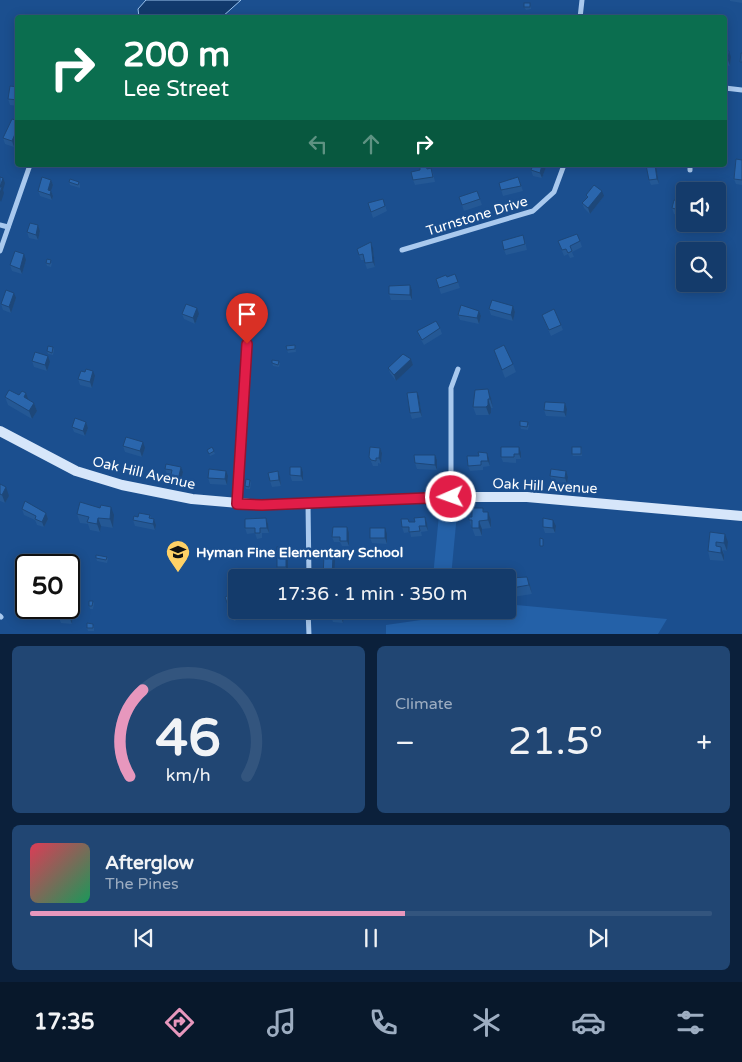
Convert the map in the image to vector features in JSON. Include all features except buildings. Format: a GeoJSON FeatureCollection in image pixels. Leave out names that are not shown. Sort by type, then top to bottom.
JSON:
{"type":"FeatureCollection","features":[{"type":"Feature","properties":{"kind":"main road","name":"Oak Hill Avenue"},"geometry":{"type":"LineString","coordinates":[[0,431],[76,471],[106,481],[192,499],[237,504],[451,497],[532,497],[742,516]]}},
{"type":"Feature","properties":{"kind":"street"},"geometry":{"type":"LineString","coordinates":[[580,15],[582,0]]}},
{"type":"Feature","properties":{"kind":"street"},"geometry":{"type":"LineString","coordinates":[[727,88],[742,90]]}},
{"type":"Feature","properties":{"kind":"street"},"geometry":{"type":"LineString","coordinates":[[0,251],[29,167]]}},
{"type":"Feature","properties":{"kind":"street","name":"Turnstone Drive"},"geometry":{"type":"LineString","coordinates":[[402,250],[533,211],[554,192],[563,167]]}},
{"type":"Feature","properties":{"kind":"street"},"geometry":{"type":"LineString","coordinates":[[0,225],[8,227]]}},
{"type":"Feature","properties":{"kind":"street"},"geometry":{"type":"LineString","coordinates":[[237,504],[247,344]]}},
{"type":"Feature","properties":{"kind":"street"},"geometry":{"type":"LineString","coordinates":[[451,497],[451,388],[458,369]]}},
{"type":"Feature","properties":{"kind":"street"},"geometry":{"type":"LineString","coordinates":[[308,503],[309,569]]}},
{"type":"Feature","properties":{"kind":"street"},"geometry":{"type":"LineString","coordinates":[[308,619],[309,634]]}},
{"type":"Feature","properties":{"kind":"shaded area"},"geometry":{"type":"Polygon","coordinates":[[[146,0],[241,0],[224,15],[139,15],[138,9],[146,0]]]}},
{"type":"Feature","properties":{"kind":"shaded area"},"geometry":{"type":"Polygon","coordinates":[[[458,503],[452,569],[434,569],[440,504],[458,503]]]}},
{"type":"Feature","properties":{"kind":"shaded area"},"geometry":{"type":"Polygon","coordinates":[[[516,605],[667,619],[658,634],[386,634],[386,625],[428,619],[516,619],[516,605]]]}},
{"type":"Feature","properties":{"kind":"place","name":"Hyman Fine Elementary School"},"geometry":{"type":"Point","coordinates":[178,573]}},
{"type":"Feature","properties":{"kind":"route"},"geometry":{"type":"LineString","coordinates":[[247,344],[237,504],[262,505],[451,497]]}}]}
